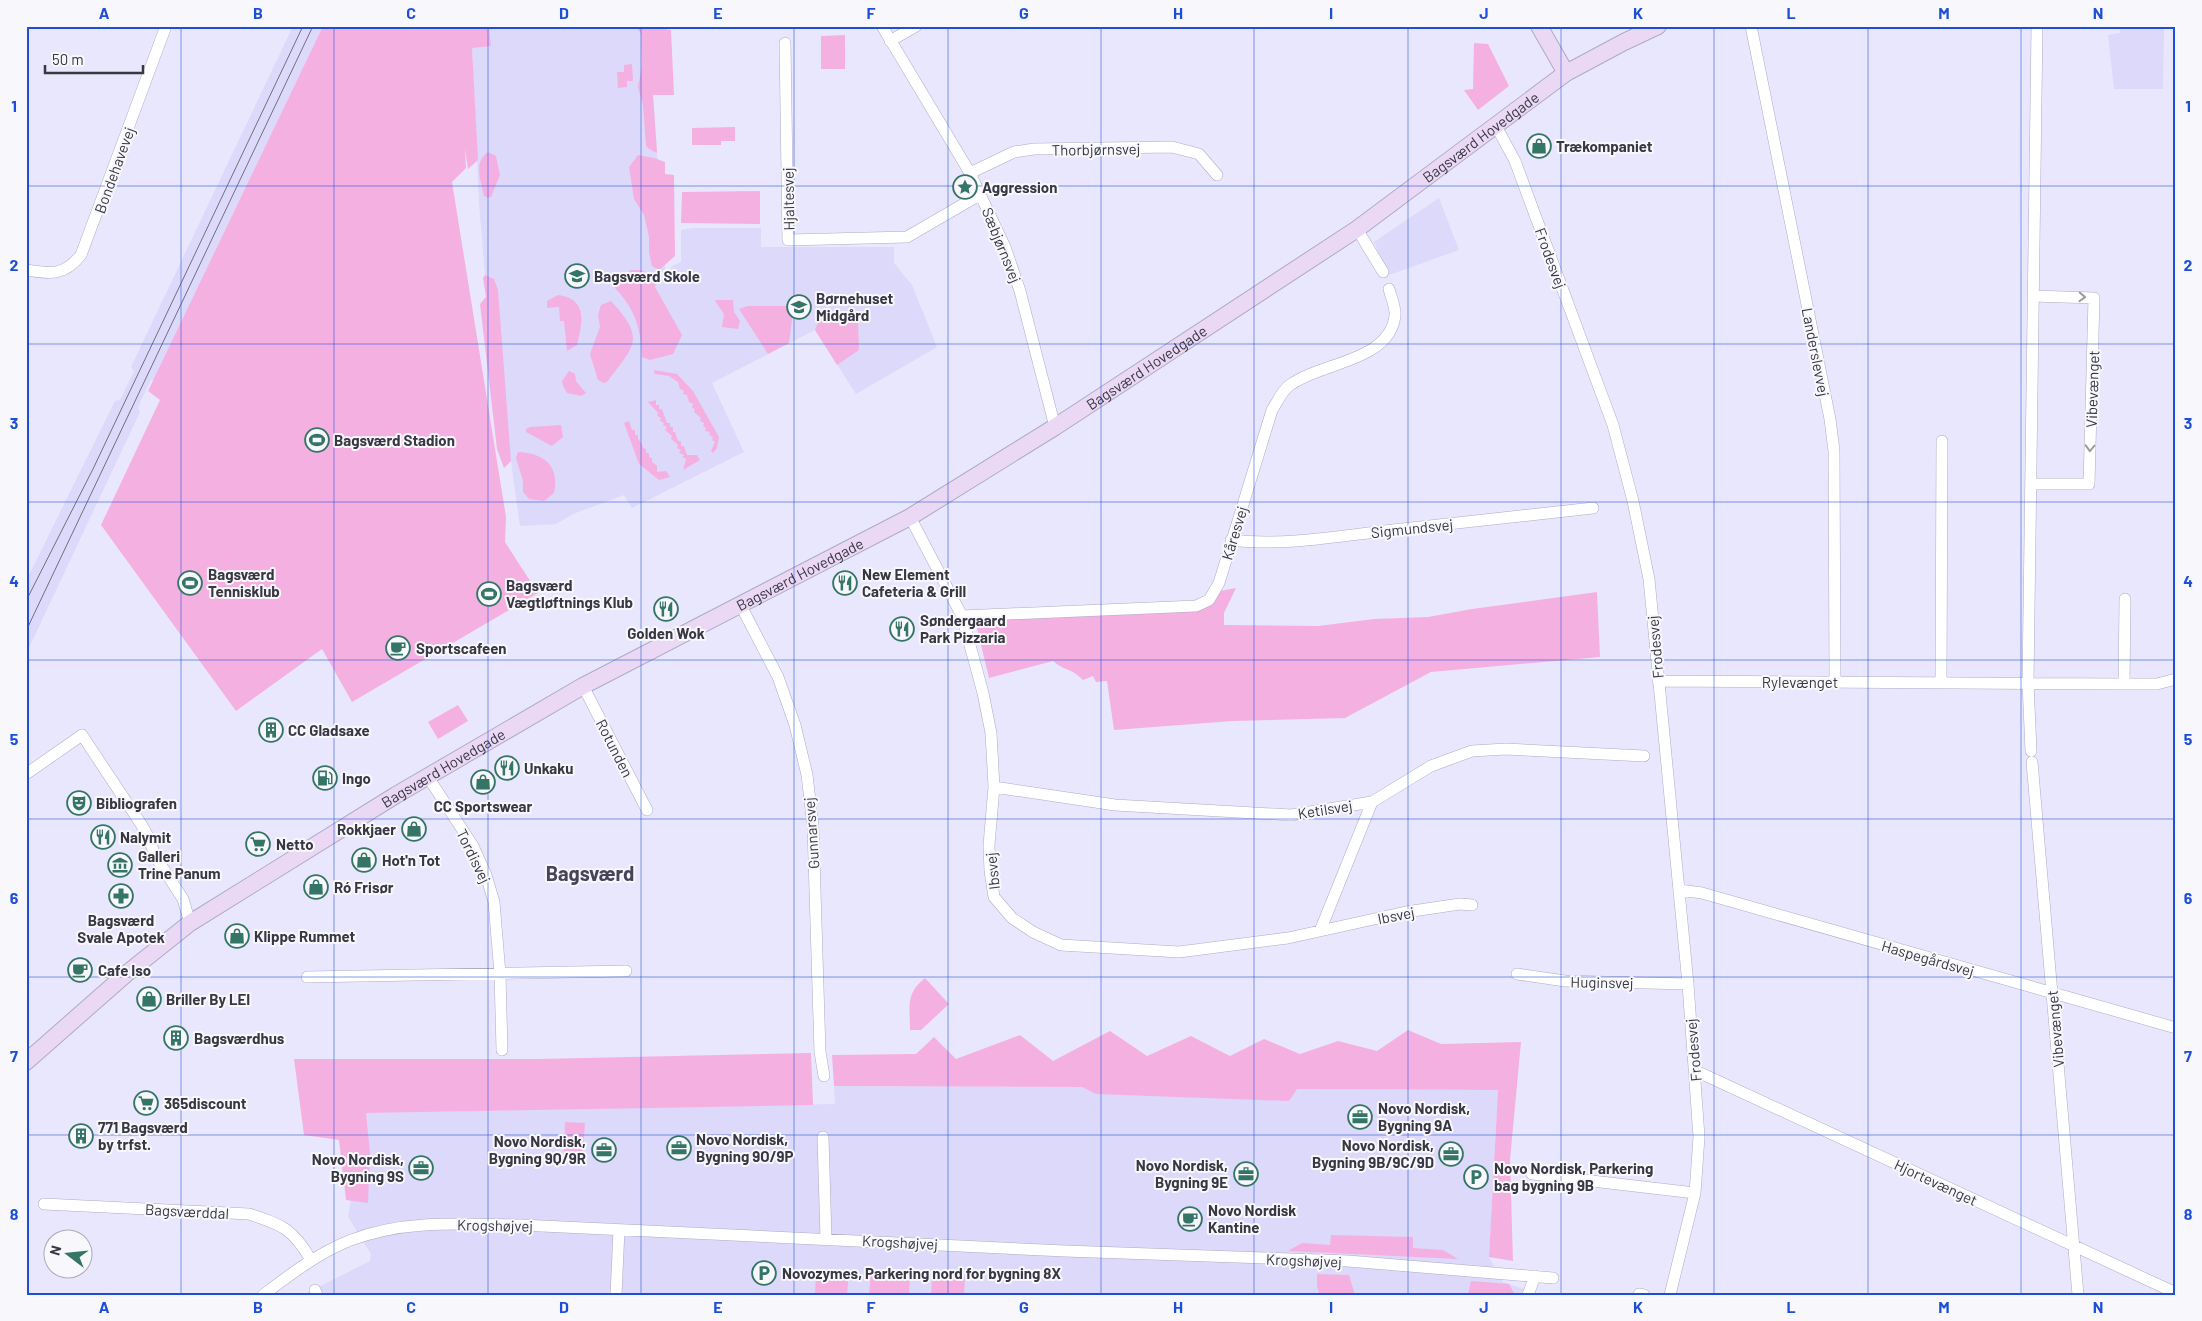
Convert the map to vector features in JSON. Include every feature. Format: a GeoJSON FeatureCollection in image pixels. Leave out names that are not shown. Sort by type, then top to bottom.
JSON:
{"type":"FeatureCollection","features":[{"type":"Feature","properties":{"kind":"street","name":"Bondehavevej"},"geometry":{"type":"LineString","coordinates":[[26,270],[53,273],[65,270],[72,266],[81,255],[166,26]]}},
{"type":"Feature","properties":{"kind":"street","name":"Sæbjørnsvej"},"geometry":{"type":"LineString","coordinates":[[882,26],[970,173],[1005,247],[1020,290],[1056,427]]}},
{"type":"Feature","properties":{"kind":"street"},"geometry":{"type":"LineString","coordinates":[[890,41],[916,26]]}},
{"type":"Feature","properties":{"kind":"street"},"geometry":{"type":"LineString","coordinates":[[1539,26],[1566,73]]}},
{"type":"Feature","properties":{"kind":"street","name":"Bagsværd Hovedgade"},"geometry":{"type":"LineString","coordinates":[[26,1062],[126,974],[190,923],[428,777],[583,686],[910,517],[1056,427],[1357,229],[1566,73],[1658,26]]}},
{"type":"Feature","properties":{"kind":"street","name":"Landerslevvej"},"geometry":{"type":"LineString","coordinates":[[1751,26],[1830,419],[1834,451],[1835,682]]}},
{"type":"Feature","properties":{"kind":"street","name":"Vibevænget"},"geometry":{"type":"LineString","coordinates":[[2037,26],[2028,683],[2031,757],[2078,1295]]}},
{"type":"Feature","properties":{"kind":"street","name":"Hjaltesvej"},"geometry":{"type":"LineString","coordinates":[[785,43],[788,240],[906,237],[981,194]]}},
{"type":"Feature","properties":{"kind":"street","name":"Frodesvej"},"geometry":{"type":"LineString","coordinates":[[1496,126],[1515,161],[1613,425],[1633,501],[1649,579],[1696,1071],[1699,1137],[1695,1193],[1670,1295]]}},
{"type":"Feature","properties":{"kind":"street","name":"Thorbjørnsvej"},"geometry":{"type":"LineString","coordinates":[[970,173],[1006,155],[1034,150],[1172,147],[1200,154],[1217,175]]}},
{"type":"Feature","properties":{"kind":"street"},"geometry":{"type":"LineString","coordinates":[[1357,229],[1383,272]]}},
{"type":"Feature","properties":{"kind":"street","name":"Kåresvej"},"geometry":{"type":"LineString","coordinates":[[962,616],[1196,606],[1209,600],[1219,583],[1272,410],[1289,386],[1321,370],[1368,353],[1389,335],[1395,314],[1389,289]]}},
{"type":"Feature","properties":{"kind":"street","name":"Vibevænget"},"geometry":{"type":"LineString","coordinates":[[2031,484],[2089,484],[2094,298],[2033,296]]}},
{"type":"Feature","properties":{"kind":"street"},"geometry":{"type":"LineString","coordinates":[[1941,682],[1942,441]]}},
{"type":"Feature","properties":{"kind":"street","name":"Sigmundsvej"},"geometry":{"type":"LineString","coordinates":[[1231,540],[1253,543],[1304,539],[1593,508]]}},
{"type":"Feature","properties":{"kind":"street","name":"Ibsvej"},"geometry":{"type":"LineString","coordinates":[[910,517],[962,616],[991,733],[994,787],[989,855],[994,896],[1012,918],[1033,932],[1061,945],[1179,952],[1279,939],[1406,912],[1460,904],[1472,906]]}},
{"type":"Feature","properties":{"kind":"street"},"geometry":{"type":"LineString","coordinates":[[2124,684],[2125,599]]}},
{"type":"Feature","properties":{"kind":"street","name":"Gunnarsvej"},"geometry":{"type":"LineString","coordinates":[[740,604],[778,677],[795,725],[807,775],[812,826],[820,1052],[824,1076]]}},
{"type":"Feature","properties":{"kind":"street","name":"Rylevænget"},"geometry":{"type":"LineString","coordinates":[[1658,680],[2157,684],[2176,679]]}},
{"type":"Feature","properties":{"kind":"street","name":"Rotunden"},"geometry":{"type":"LineString","coordinates":[[583,686],[647,810]]}},
{"type":"Feature","properties":{"kind":"street"},"geometry":{"type":"LineString","coordinates":[[26,774],[82,735],[141,824],[149,838],[155,856],[183,899],[190,923]]}},
{"type":"Feature","properties":{"kind":"street","name":"Ketilsvej"},"geometry":{"type":"LineString","coordinates":[[994,787],[1115,805],[1291,815],[1372,802],[1431,766],[1472,751],[1506,749],[1644,756]]}},
{"type":"Feature","properties":{"kind":"street","name":"Tordisvej"},"geometry":{"type":"LineString","coordinates":[[428,777],[473,846],[486,875],[494,902],[500,974],[502,1050]]}},
{"type":"Feature","properties":{"kind":"street"},"geometry":{"type":"LineString","coordinates":[[1320,931],[1372,802]]}},
{"type":"Feature","properties":{"kind":"street","name":"Haspegårdsvej"},"geometry":{"type":"LineString","coordinates":[[1679,890],[1711,896],[2176,1028]]}},
{"type":"Feature","properties":{"kind":"street"},"geometry":{"type":"LineString","coordinates":[[307,977],[626,970]]}},
{"type":"Feature","properties":{"kind":"street","name":"Huginsvej"},"geometry":{"type":"LineString","coordinates":[[1517,974],[1565,981],[1688,984]]}},
{"type":"Feature","properties":{"kind":"street","name":"Hjortevænget"},"geometry":{"type":"LineString","coordinates":[[1696,1071],[2176,1293]]}},
{"type":"Feature","properties":{"kind":"street"},"geometry":{"type":"LineString","coordinates":[[823,1137],[826,1239]]}},
{"type":"Feature","properties":{"kind":"street"},"geometry":{"type":"LineString","coordinates":[[1532,1174],[1695,1193]]}},
{"type":"Feature","properties":{"kind":"street","name":"Bagsværddal"},"geometry":{"type":"LineString","coordinates":[[44,1204],[249,1214],[271,1221],[287,1230],[299,1240],[311,1260]]}},
{"type":"Feature","properties":{"kind":"street","name":"Krogshøjvej"},"geometry":{"type":"LineString","coordinates":[[263,1295],[311,1260],[351,1240],[389,1230],[419,1225],[521,1225],[1348,1262],[1553,1278]]}},
{"type":"Feature","properties":{"kind":"street"},"geometry":{"type":"LineString","coordinates":[[616,1295],[619,1230]]}},
{"type":"Feature","properties":{"kind":"street"},"geometry":{"type":"LineString","coordinates":[[1528,1295],[1535,1276]]}},
{"type":"Feature","properties":{"kind":"shaded area"},"geometry":{"type":"Polygon","coordinates":[[[293,26],[323,26],[154,380],[151,380],[138,407],[140,412],[26,654],[26,581],[115,401],[120,400],[134,371],[131,367],[293,26]]]}},
{"type":"Feature","properties":{"kind":"shaded area","name":"Bagsværd Stadion"},"geometry":{"type":"Polygon","coordinates":[[[323,26],[497,26],[489,28],[491,46],[472,48],[478,160],[468,169],[465,148],[466,168],[452,182],[506,517],[505,542],[538,593],[352,702],[322,649],[236,711],[101,525],[160,400],[148,391],[323,26]]]}},
{"type":"Feature","properties":{"kind":"shaded area","name":"Bagsværd Skole"},"geometry":{"type":"Polygon","coordinates":[[[471,26],[648,26],[666,276],[672,266],[681,262],[681,230],[694,228],[761,228],[761,247],[894,247],[894,263],[912,285],[937,347],[856,394],[815,330],[712,383],[744,452],[632,508],[624,495],[573,514],[556,524],[520,526],[511,461],[494,279],[485,275],[479,203],[471,26]]]}},
{"type":"Feature","properties":{"kind":"shaded area"},"geometry":{"type":"Polygon","coordinates":[[[636,26],[665,26],[665,29],[671,30],[674,95],[653,95],[657,153],[646,146],[643,105],[638,87],[642,66],[641,34],[636,26]]]}},
{"type":"Feature","properties":{"kind":"shaded area"},"geometry":{"type":"Polygon","coordinates":[[[2120,26],[2164,26],[2163,89],[2114,89],[2108,35],[2120,33],[2120,26]]]}},
{"type":"Feature","properties":{"kind":"shaded area"},"geometry":{"type":"Polygon","coordinates":[[[845,35],[845,69],[821,69],[821,36],[845,35]]]}},
{"type":"Feature","properties":{"kind":"shaded area"},"geometry":{"type":"Polygon","coordinates":[[[1474,43],[1488,44],[1509,86],[1478,110],[1464,90],[1473,89],[1474,43]]]}},
{"type":"Feature","properties":{"kind":"shaded area"},"geometry":{"type":"Polygon","coordinates":[[[632,64],[633,81],[627,81],[627,87],[618,88],[617,72],[624,72],[624,65],[632,64]]]}},
{"type":"Feature","properties":{"kind":"shaded area"},"geometry":{"type":"Polygon","coordinates":[[[735,127],[735,141],[721,141],[721,145],[692,145],[692,128],[735,127]]]}},
{"type":"Feature","properties":{"kind":"shaded area"},"geometry":{"type":"Polygon","coordinates":[[[488,152],[496,156],[500,175],[491,197],[488,198],[484,196],[479,166],[483,156],[488,152]]]}},
{"type":"Feature","properties":{"kind":"shaded area"},"geometry":{"type":"Polygon","coordinates":[[[638,155],[665,162],[665,174],[674,175],[675,256],[659,270],[652,266],[649,252],[649,237],[644,215],[634,199],[629,167],[638,155]]]}},
{"type":"Feature","properties":{"kind":"shaded area"},"geometry":{"type":"Polygon","coordinates":[[[760,191],[760,224],[681,223],[682,192],[760,191]]]}},
{"type":"Feature","properties":{"kind":"shaded area"},"geometry":{"type":"Polygon","coordinates":[[[1439,198],[1459,250],[1389,275],[1374,242],[1439,198]]]}},
{"type":"Feature","properties":{"kind":"shaded area"},"geometry":{"type":"Polygon","coordinates":[[[631,270],[640,270],[658,276],[655,287],[682,335],[673,354],[650,360],[642,357],[636,320],[628,304],[615,288],[619,279],[631,270]]]}},
{"type":"Feature","properties":{"kind":"shaded area"},"geometry":{"type":"Polygon","coordinates":[[[485,275],[494,279],[498,290],[511,461],[504,468],[497,449],[480,304],[486,297],[483,278],[485,275]]]}},
{"type":"Feature","properties":{"kind":"shaded area"},"geometry":{"type":"Polygon","coordinates":[[[558,295],[568,297],[575,302],[581,314],[577,345],[567,351],[564,321],[560,321],[559,307],[547,308],[547,301],[558,295]]]}},
{"type":"Feature","properties":{"kind":"shaded area"},"geometry":{"type":"Polygon","coordinates":[[[733,300],[734,312],[740,321],[738,329],[722,327],[724,314],[715,301],[733,300]]]}},
{"type":"Feature","properties":{"kind":"shaded area"},"geometry":{"type":"Polygon","coordinates":[[[611,301],[629,324],[633,342],[624,359],[607,382],[604,383],[598,380],[590,354],[600,327],[598,315],[601,305],[611,301]]]}},
{"type":"Feature","properties":{"kind":"shaded area"},"geometry":{"type":"Polygon","coordinates":[[[748,306],[785,306],[793,312],[789,343],[768,354],[739,309],[748,306]]]}},
{"type":"Feature","properties":{"kind":"shaded area"},"geometry":{"type":"Polygon","coordinates":[[[819,320],[858,321],[859,350],[837,365],[815,330],[819,320]]]}},
{"type":"Feature","properties":{"kind":"shaded area"},"geometry":{"type":"Polygon","coordinates":[[[654,370],[677,374],[693,391],[719,437],[717,448],[713,453],[711,451],[715,442],[712,440],[713,437],[709,435],[710,432],[705,431],[704,423],[700,421],[701,418],[694,412],[693,404],[689,402],[687,395],[683,394],[684,391],[680,389],[678,382],[669,376],[655,374],[654,370]]]}},
{"type":"Feature","properties":{"kind":"shaded area"},"geometry":{"type":"Polygon","coordinates":[[[569,371],[575,374],[576,381],[586,393],[581,396],[567,393],[562,381],[569,371]]]}},
{"type":"Feature","properties":{"kind":"shaded area"},"geometry":{"type":"Polygon","coordinates":[[[656,400],[656,405],[659,405],[659,409],[662,409],[667,423],[670,423],[670,427],[673,427],[673,432],[675,432],[678,441],[681,441],[681,446],[684,446],[687,455],[697,455],[700,460],[683,470],[686,459],[682,457],[684,455],[679,453],[681,450],[677,448],[678,445],[671,439],[672,436],[665,430],[667,427],[663,425],[664,423],[660,421],[661,418],[657,416],[658,413],[648,402],[656,400]]]}},
{"type":"Feature","properties":{"kind":"shaded area"},"geometry":{"type":"Polygon","coordinates":[[[629,421],[632,430],[635,430],[635,435],[638,435],[643,448],[646,449],[646,453],[649,453],[652,462],[657,466],[657,472],[666,471],[670,477],[659,480],[639,464],[624,423],[629,421]]]}},
{"type":"Feature","properties":{"kind":"shaded area"},"geometry":{"type":"Polygon","coordinates":[[[561,425],[563,437],[552,446],[526,432],[526,429],[530,427],[561,425]]]}},
{"type":"Feature","properties":{"kind":"shaded area"},"geometry":{"type":"Polygon","coordinates":[[[518,452],[542,458],[552,468],[555,475],[554,493],[544,501],[529,499],[523,492],[523,481],[516,458],[518,452]]]}},
{"type":"Feature","properties":{"kind":"shaded area"},"geometry":{"type":"Polygon","coordinates":[[[1236,588],[1224,613],[1224,625],[1318,626],[1374,619],[1428,617],[1597,592],[1600,657],[1431,672],[1345,718],[1233,721],[1114,730],[1107,681],[1096,682],[1093,676],[1083,680],[1075,673],[1053,661],[989,678],[975,620],[1209,607],[1220,591],[1236,588]]]}},
{"type":"Feature","properties":{"kind":"shaded area"},"geometry":{"type":"Polygon","coordinates":[[[458,705],[468,721],[438,739],[428,722],[458,705]]]}},
{"type":"Feature","properties":{"kind":"shaded area"},"geometry":{"type":"Polygon","coordinates":[[[925,978],[949,1004],[921,1030],[910,1030],[909,1007],[911,995],[925,978]]]}},
{"type":"Feature","properties":{"kind":"shaded area"},"geometry":{"type":"Polygon","coordinates":[[[1408,1030],[1441,1044],[1521,1042],[1510,1160],[1513,1261],[1489,1257],[1498,1090],[1297,1089],[1289,1101],[1096,1094],[1082,1087],[834,1086],[832,1055],[916,1054],[934,1037],[956,1059],[1020,1035],[1053,1061],[1110,1031],[1147,1056],[1191,1036],[1230,1056],[1264,1039],[1300,1054],[1338,1041],[1377,1051],[1408,1030]]]}},
{"type":"Feature","properties":{"kind":"shaded area"},"geometry":{"type":"Polygon","coordinates":[[[811,1053],[813,1105],[366,1113],[370,1153],[368,1203],[346,1200],[339,1140],[304,1135],[294,1059],[539,1059],[811,1053]]]}},
{"type":"Feature","properties":{"kind":"shaded area"},"geometry":{"type":"Polygon","coordinates":[[[834,1086],[1082,1087],[1096,1094],[1297,1089],[1498,1090],[1489,1257],[1503,1282],[1541,1295],[303,1295],[370,1261],[371,1254],[348,1217],[365,1113],[835,1104],[834,1086]]]}},
{"type":"Feature","properties":{"kind":"shaded area"},"geometry":{"type":"Polygon","coordinates":[[[565,1122],[585,1123],[583,1152],[564,1152],[565,1122]]]}},
{"type":"Feature","properties":{"kind":"shaded area"},"geometry":{"type":"Polygon","coordinates":[[[1331,1235],[1413,1237],[1413,1248],[1443,1250],[1458,1259],[1288,1251],[1302,1243],[1330,1245],[1331,1235]]]}},
{"type":"Feature","properties":{"kind":"shaded area"},"geometry":{"type":"Polygon","coordinates":[[[816,1271],[849,1272],[847,1295],[815,1295],[816,1271]]]}},
{"type":"Feature","properties":{"kind":"shaded area"},"geometry":{"type":"Polygon","coordinates":[[[871,1273],[910,1275],[909,1295],[869,1295],[871,1273]]]}},
{"type":"Feature","properties":{"kind":"shaded area"},"geometry":{"type":"Polygon","coordinates":[[[1317,1274],[1349,1275],[1355,1295],[1320,1295],[1317,1287],[1317,1274]]]}},
{"type":"Feature","properties":{"kind":"shaded area"},"geometry":{"type":"Polygon","coordinates":[[[932,1276],[965,1277],[964,1295],[931,1295],[932,1276]]]}},
{"type":"Feature","properties":{"kind":"shaded area"},"geometry":{"type":"Polygon","coordinates":[[[1471,1281],[1509,1284],[1515,1295],[1468,1295],[1471,1281]]]}},
{"type":"Feature","properties":{"kind":"tram line"},"geometry":{"type":"LineString","coordinates":[[26,601],[93,469],[303,26]]}},
{"type":"Feature","properties":{"kind":"tram line"},"geometry":{"type":"LineString","coordinates":[[26,631],[313,26]]}},
{"type":"Feature","properties":{"kind":"place","name":"Trækompaniet"},"geometry":{"type":"Point","coordinates":[1539,146]}},
{"type":"Feature","properties":{"kind":"place","name":"Aggression"},"geometry":{"type":"Point","coordinates":[965,187]}},
{"type":"Feature","properties":{"kind":"place","name":"Bagsværd Skole"},"geometry":{"type":"Point","coordinates":[577,276]}},
{"type":"Feature","properties":{"kind":"place","name":"Børnehuset Midgård"},"geometry":{"type":"Point","coordinates":[799,307]}},
{"type":"Feature","properties":{"kind":"place","name":"Bagsværd Stadion"},"geometry":{"type":"Point","coordinates":[317,440]}},
{"type":"Feature","properties":{"kind":"place","name":"Bagsværd Tennisklub"},"geometry":{"type":"Point","coordinates":[190,583]}},
{"type":"Feature","properties":{"kind":"place","name":"New Element Cafeteria & Grill"},"geometry":{"type":"Point","coordinates":[845,583]}},
{"type":"Feature","properties":{"kind":"place","name":"Bagsværd Vægtløftnings Klub"},"geometry":{"type":"Point","coordinates":[489,594]}},
{"type":"Feature","properties":{"kind":"place","name":"Golden Wok"},"geometry":{"type":"Point","coordinates":[666,609]}},
{"type":"Feature","properties":{"kind":"place","name":"Søndergaard Park Pizzaria"},"geometry":{"type":"Point","coordinates":[902,629]}},
{"type":"Feature","properties":{"kind":"place","name":"Sportscafeen"},"geometry":{"type":"Point","coordinates":[398,648]}},
{"type":"Feature","properties":{"kind":"place","name":"CC Gladsaxe"},"geometry":{"type":"Point","coordinates":[271,730]}},
{"type":"Feature","properties":{"kind":"place","name":"Unkaku"},"geometry":{"type":"Point","coordinates":[507,768]}},
{"type":"Feature","properties":{"kind":"place","name":"Ingo"},"geometry":{"type":"Point","coordinates":[325,778]}},
{"type":"Feature","properties":{"kind":"place","name":"CC Sportswear"},"geometry":{"type":"Point","coordinates":[483,782]}},
{"type":"Feature","properties":{"kind":"place","name":"Bibliografen"},"geometry":{"type":"Point","coordinates":[79,803]}},
{"type":"Feature","properties":{"kind":"place","name":"Rokkjaer"},"geometry":{"type":"Point","coordinates":[414,829]}},
{"type":"Feature","properties":{"kind":"place","name":"Nalymit"},"geometry":{"type":"Point","coordinates":[103,837]}},
{"type":"Feature","properties":{"kind":"place","name":"Netto"},"geometry":{"type":"Point","coordinates":[258,844]}},
{"type":"Feature","properties":{"kind":"place","name":"Hot'n Tot"},"geometry":{"type":"Point","coordinates":[364,860]}},
{"type":"Feature","properties":{"kind":"place","name":"Galleri Trine Panum"},"geometry":{"type":"Point","coordinates":[120,865]}},
{"type":"Feature","properties":{"kind":"place","name":"Ró Frisør"},"geometry":{"type":"Point","coordinates":[316,887]}},
{"type":"Feature","properties":{"kind":"place","name":"Bagsværd Svale Apotek"},"geometry":{"type":"Point","coordinates":[121,896]}},
{"type":"Feature","properties":{"kind":"place","name":"Klippe Rummet"},"geometry":{"type":"Point","coordinates":[237,936]}},
{"type":"Feature","properties":{"kind":"place","name":"Cafe Iso"},"geometry":{"type":"Point","coordinates":[80,970]}},
{"type":"Feature","properties":{"kind":"place","name":"Briller By LEI"},"geometry":{"type":"Point","coordinates":[149,999]}},
{"type":"Feature","properties":{"kind":"place","name":"Bagsværdhus"},"geometry":{"type":"Point","coordinates":[176,1038]}},
{"type":"Feature","properties":{"kind":"place","name":"365discount"},"geometry":{"type":"Point","coordinates":[146,1103]}},
{"type":"Feature","properties":{"kind":"place","name":"Novo Nordisk, Bygning 9A"},"geometry":{"type":"Point","coordinates":[1360,1117]}},
{"type":"Feature","properties":{"kind":"place","name":"771 Bagsværd by trfst."},"geometry":{"type":"Point","coordinates":[81,1136]}},
{"type":"Feature","properties":{"kind":"place","name":"Novo Nordisk, Bygning 9O/9P"},"geometry":{"type":"Point","coordinates":[679,1148]}},
{"type":"Feature","properties":{"kind":"place","name":"Novo Nordisk, Bygning 9Q/9R"},"geometry":{"type":"Point","coordinates":[604,1150]}},
{"type":"Feature","properties":{"kind":"place","name":"Novo Nordisk, Bygning 9B/9C/9D"},"geometry":{"type":"Point","coordinates":[1451,1154]}},
{"type":"Feature","properties":{"kind":"place","name":"Novo Nordisk, Bygning 9S"},"geometry":{"type":"Point","coordinates":[421,1168]}},
{"type":"Feature","properties":{"kind":"place","name":"Novo Nordisk, Bygning 9E"},"geometry":{"type":"Point","coordinates":[1246,1174]}},
{"type":"Feature","properties":{"kind":"place","name":"Novo Nordisk, Parkering bag bygning 9B"},"geometry":{"type":"Point","coordinates":[1476,1177]}},
{"type":"Feature","properties":{"kind":"place","name":"Novo Nordisk Kantine"},"geometry":{"type":"Point","coordinates":[1190,1219]}},
{"type":"Feature","properties":{"kind":"place","name":"Novozymes, Parkering nord for bygning 8X"},"geometry":{"type":"Point","coordinates":[764,1273]}},
{"type":"Feature","properties":{"kind":"district","name":"Bagsværd"},"geometry":{"type":"Point","coordinates":[590,873]}}]}
